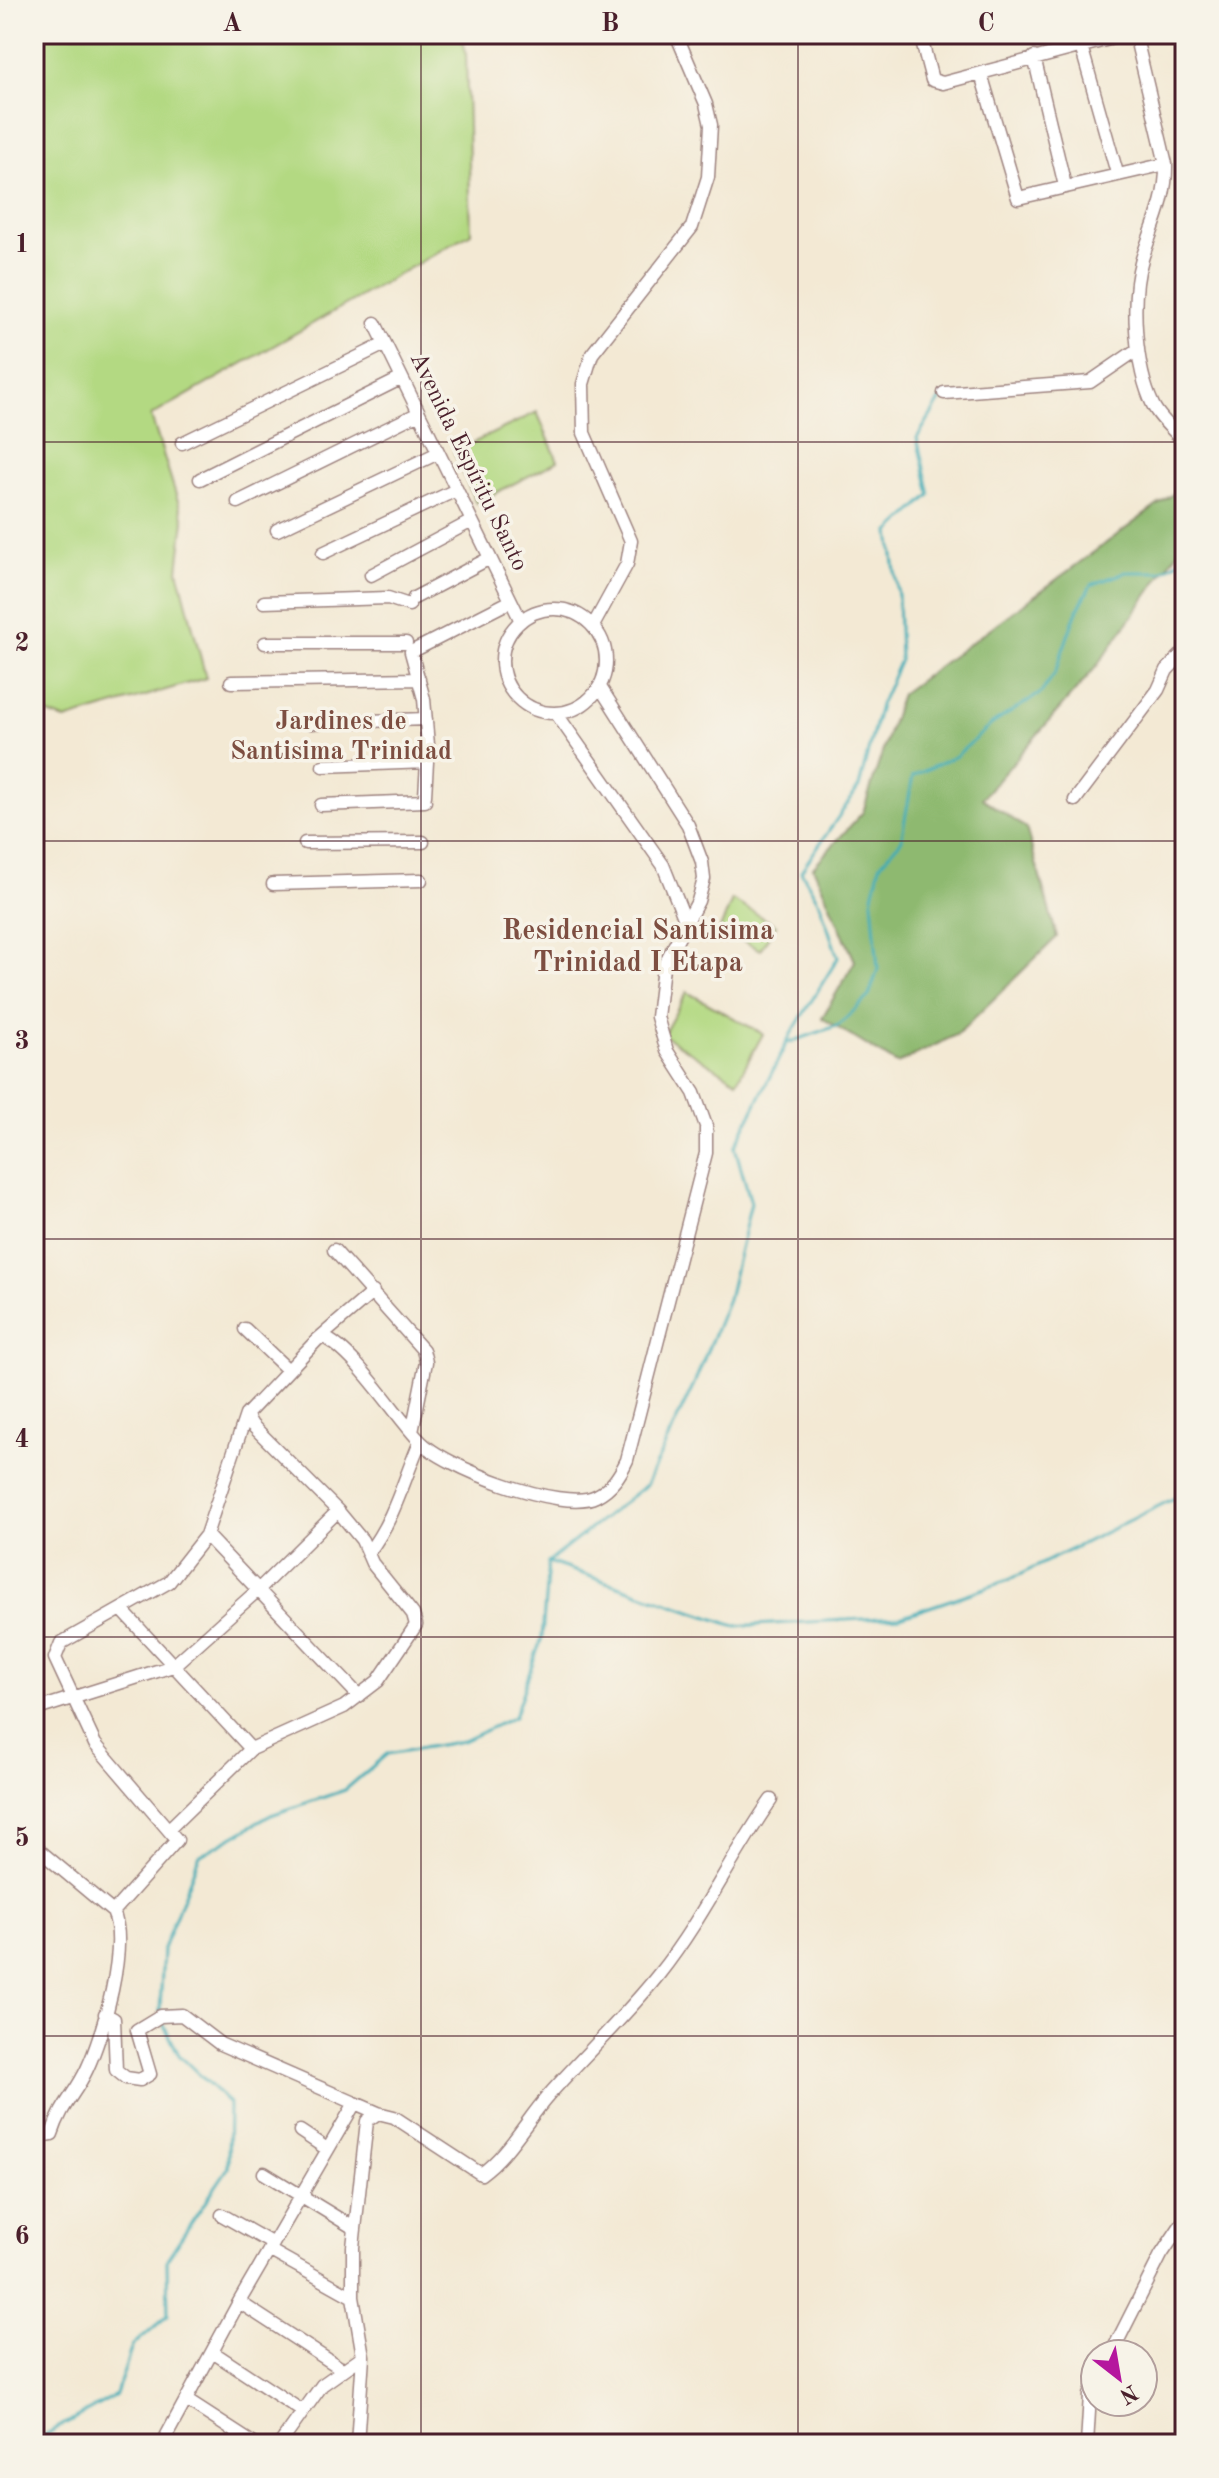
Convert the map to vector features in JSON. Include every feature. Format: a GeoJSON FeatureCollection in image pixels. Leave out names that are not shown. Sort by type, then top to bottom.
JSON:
{"type":"FeatureCollection","features":[{"type":"Feature","properties":{"kind":"street"},"geometry":{"type":"LineString","coordinates":[[593,626],[627,564],[631,541],[584,433],[583,384],[592,354],[692,227],[708,177],[711,125],[706,104],[676,34]]}},
{"type":"Feature","properties":{"kind":"street"},"geometry":{"type":"LineString","coordinates":[[924,35],[932,80],[943,83],[1128,34]]}},
{"type":"Feature","properties":{"kind":"street"},"geometry":{"type":"LineString","coordinates":[[1135,34],[1166,164],[1159,217],[1142,260],[1134,301],[1138,349],[1153,406],[1185,442]]}},
{"type":"Feature","properties":{"kind":"street"},"geometry":{"type":"LineString","coordinates":[[1081,46],[1117,173]]}},
{"type":"Feature","properties":{"kind":"street"},"geometry":{"type":"LineString","coordinates":[[1034,57],[1065,186]]}},
{"type":"Feature","properties":{"kind":"street"},"geometry":{"type":"LineString","coordinates":[[981,74],[1018,198],[1166,164]]}},
{"type":"Feature","properties":{"kind":"street","name":"Avenida Espíritu Santo"},"geometry":{"type":"LineString","coordinates":[[375,323],[521,621]]}},
{"type":"Feature","properties":{"kind":"street"},"geometry":{"type":"LineString","coordinates":[[182,443],[385,344]]}},
{"type":"Feature","properties":{"kind":"street"},"geometry":{"type":"LineString","coordinates":[[944,393],[1090,382],[1138,349]]}},
{"type":"Feature","properties":{"kind":"street"},"geometry":{"type":"LineString","coordinates":[[200,479],[402,378]]}},
{"type":"Feature","properties":{"kind":"street"},"geometry":{"type":"LineString","coordinates":[[238,502],[419,413]]}},
{"type":"Feature","properties":{"kind":"street"},"geometry":{"type":"LineString","coordinates":[[277,530],[438,453]]}},
{"type":"Feature","properties":{"kind":"street"},"geometry":{"type":"LineString","coordinates":[[323,553],[456,490]]}},
{"type":"Feature","properties":{"kind":"street"},"geometry":{"type":"LineString","coordinates":[[371,575],[472,521]]}},
{"type":"Feature","properties":{"kind":"street"},"geometry":{"type":"LineString","coordinates":[[264,602],[388,598],[412,601],[490,558]]}},
{"type":"Feature","properties":{"kind":"street"},"geometry":{"type":"LineString","coordinates":[[321,805],[425,799],[426,719],[419,679],[411,659],[416,647],[511,601]]}},
{"type":"Feature","properties":{"kind":"street"},"geometry":{"type":"LineString","coordinates":[[556,713],[588,700],[600,687],[607,660],[605,647],[593,626],[566,610],[550,609],[521,621],[505,646],[502,658],[507,682],[523,702],[556,713],[663,865],[685,920]]}},
{"type":"Feature","properties":{"kind":"street"},"geometry":{"type":"LineString","coordinates":[[265,643],[406,643]]}},
{"type":"Feature","properties":{"kind":"street"},"geometry":{"type":"LineString","coordinates":[[1075,800],[1158,690],[1167,670],[1185,651]]}},
{"type":"Feature","properties":{"kind":"street"},"geometry":{"type":"LineString","coordinates":[[231,682],[419,679]]}},
{"type":"Feature","properties":{"kind":"street"},"geometry":{"type":"LineString","coordinates":[[323,1337],[390,1402],[416,1437],[453,1464],[483,1477],[568,1501],[594,1497],[619,1478],[627,1460],[706,1153],[706,1126],[694,1093],[667,1051],[657,1017],[663,967],[685,920],[694,910],[704,879],[694,837],[600,687]]}},
{"type":"Feature","properties":{"kind":"street"},"geometry":{"type":"LineString","coordinates":[[310,723],[426,719]]}},
{"type":"Feature","properties":{"kind":"street"},"geometry":{"type":"LineString","coordinates":[[323,766],[427,762]]}},
{"type":"Feature","properties":{"kind":"street"},"geometry":{"type":"LineString","coordinates":[[305,843],[423,842]]}},
{"type":"Feature","properties":{"kind":"street"},"geometry":{"type":"LineString","coordinates":[[273,884],[421,880]]}},
{"type":"Feature","properties":{"kind":"street"},"geometry":{"type":"LineString","coordinates":[[334,1250],[423,1350],[426,1362],[416,1437],[402,1495],[383,1534],[368,1553]]}},
{"type":"Feature","properties":{"kind":"street"},"geometry":{"type":"LineString","coordinates":[[113,1912],[175,1846],[177,1840],[170,1828],[95,1744],[55,1658],[56,1650],[61,1643],[169,1582],[206,1535],[246,1422],[288,1370],[373,1292]]}},
{"type":"Feature","properties":{"kind":"street"},"geometry":{"type":"LineString","coordinates":[[245,1329],[288,1370]]}},
{"type":"Feature","properties":{"kind":"street"},"geometry":{"type":"LineString","coordinates":[[170,1828],[251,1749],[359,1696],[378,1681],[416,1625],[413,1614],[372,1563],[351,1525],[246,1422]]}},
{"type":"Feature","properties":{"kind":"street"},"geometry":{"type":"LineString","coordinates":[[34,1710],[173,1666],[258,1590],[338,1511]]}},
{"type":"Feature","properties":{"kind":"street"},"geometry":{"type":"LineString","coordinates":[[324,1525],[351,1525]]}},
{"type":"Feature","properties":{"kind":"street"},"geometry":{"type":"LineString","coordinates":[[206,1535],[359,1696]]}},
{"type":"Feature","properties":{"kind":"street"},"geometry":{"type":"LineString","coordinates":[[122,1610],[251,1749]]}},
{"type":"Feature","properties":{"kind":"street"},"geometry":{"type":"LineString","coordinates":[[105,2014],[114,2019],[116,2070],[126,2078],[140,2080],[150,2074],[137,2030],[160,2016],[182,2015],[220,2044],[378,2113],[394,2117],[481,2174],[494,2165],[526,2121],[658,1975],[700,1916],[734,1853],[771,1800]]}},
{"type":"Feature","properties":{"kind":"street"},"geometry":{"type":"LineString","coordinates":[[34,1846],[113,1912],[120,1939],[105,2014],[87,2069],[61,2107],[52,2134],[34,2137]]}},
{"type":"Feature","properties":{"kind":"street"},"geometry":{"type":"LineString","coordinates":[[162,2444],[239,2302],[355,2103]]}},
{"type":"Feature","properties":{"kind":"street"},"geometry":{"type":"LineString","coordinates":[[357,2444],[363,2356],[353,2297],[354,2228],[367,2121],[378,2113]]}},
{"type":"Feature","properties":{"kind":"street"},"geometry":{"type":"LineString","coordinates":[[300,2131],[327,2149]]}},
{"type":"Feature","properties":{"kind":"street"},"geometry":{"type":"LineString","coordinates":[[264,2173],[354,2228]]}},
{"type":"Feature","properties":{"kind":"street"},"geometry":{"type":"LineString","coordinates":[[222,2215],[353,2297]]}},
{"type":"Feature","properties":{"kind":"street"},"geometry":{"type":"LineString","coordinates":[[1119,2338],[1161,2255],[1185,2219]]}},
{"type":"Feature","properties":{"kind":"street"},"geometry":{"type":"LineString","coordinates":[[239,2302],[342,2369]]}},
{"type":"Feature","properties":{"kind":"street"},"geometry":{"type":"LineString","coordinates":[[214,2353],[302,2411]]}},
{"type":"Feature","properties":{"kind":"street"},"geometry":{"type":"LineString","coordinates":[[280,2444],[302,2411],[342,2369],[363,2356]]}},
{"type":"Feature","properties":{"kind":"street"},"geometry":{"type":"LineString","coordinates":[[186,2400],[254,2444]]}},
{"type":"Feature","properties":{"kind":"street"},"geometry":{"type":"LineString","coordinates":[[1087,2444],[1089,2418]]}},
{"type":"Feature","properties":{"kind":"green space"},"geometry":{"type":"Polygon","coordinates":[[[34,34],[462,34],[466,55],[471,233],[151,416],[184,520],[178,570],[206,678],[65,720],[34,709],[34,34]]]}},
{"type":"Feature","properties":{"kind":"green space"},"geometry":{"type":"Polygon","coordinates":[[[537,412],[558,461],[476,503],[454,452],[537,412]]]}},
{"type":"Feature","properties":{"kind":"green space"},"geometry":{"type":"Polygon","coordinates":[[[1185,485],[1185,542],[1097,666],[982,798],[1026,828],[1057,937],[958,1034],[897,1064],[822,1018],[855,961],[813,867],[863,812],[901,694],[1185,485]]]}},
{"type":"Feature","properties":{"kind":"green space"},"geometry":{"type":"Polygon","coordinates":[[[732,900],[776,925],[760,950],[720,929],[732,900]]]}},
{"type":"Feature","properties":{"kind":"green space"},"geometry":{"type":"Polygon","coordinates":[[[687,992],[763,1034],[737,1081],[663,1035],[687,992]]]}},
{"type":"Feature","properties":{"kind":"waterway"},"geometry":{"type":"LineString","coordinates":[[548,1562],[646,1485],[694,1384],[728,1299],[751,1203],[735,1147],[791,1034],[838,958],[820,904],[801,871],[859,787],[880,705],[900,660],[898,596],[890,532],[930,495],[917,438],[942,397]]}},
{"type":"Feature","properties":{"kind":"waterway"},"geometry":{"type":"LineString","coordinates":[[788,1043],[839,1025],[869,996],[878,969],[872,900],[880,865],[901,841],[913,776],[956,756],[992,724],[1041,693],[1055,673],[1076,613],[1091,585],[1126,572],[1161,572],[1185,558]]}},
{"type":"Feature","properties":{"kind":"waterway"},"geometry":{"type":"LineString","coordinates":[[548,1562],[735,1626],[900,1617],[1009,1580],[1185,1493]]}},
{"type":"Feature","properties":{"kind":"waterway"},"geometry":{"type":"LineString","coordinates":[[160,2011],[163,1949],[199,1856],[271,1815],[345,1790],[387,1754],[463,1741],[514,1717],[542,1637],[548,1562]]}},
{"type":"Feature","properties":{"kind":"waterway"},"geometry":{"type":"LineString","coordinates":[[34,2441],[116,2395],[132,2346],[168,2315],[167,2259],[228,2168],[229,2103],[179,2055],[161,2019]]}},
{"type":"Feature","properties":{"kind":"district","name":"Jardines de Santisima Trinidad"},"geometry":{"type":"Point","coordinates":[341,737]}},
{"type":"Feature","properties":{"kind":"district","name":"Residencial Santisima Trinidad I Etapa"},"geometry":{"type":"Point","coordinates":[638,948]}}]}
